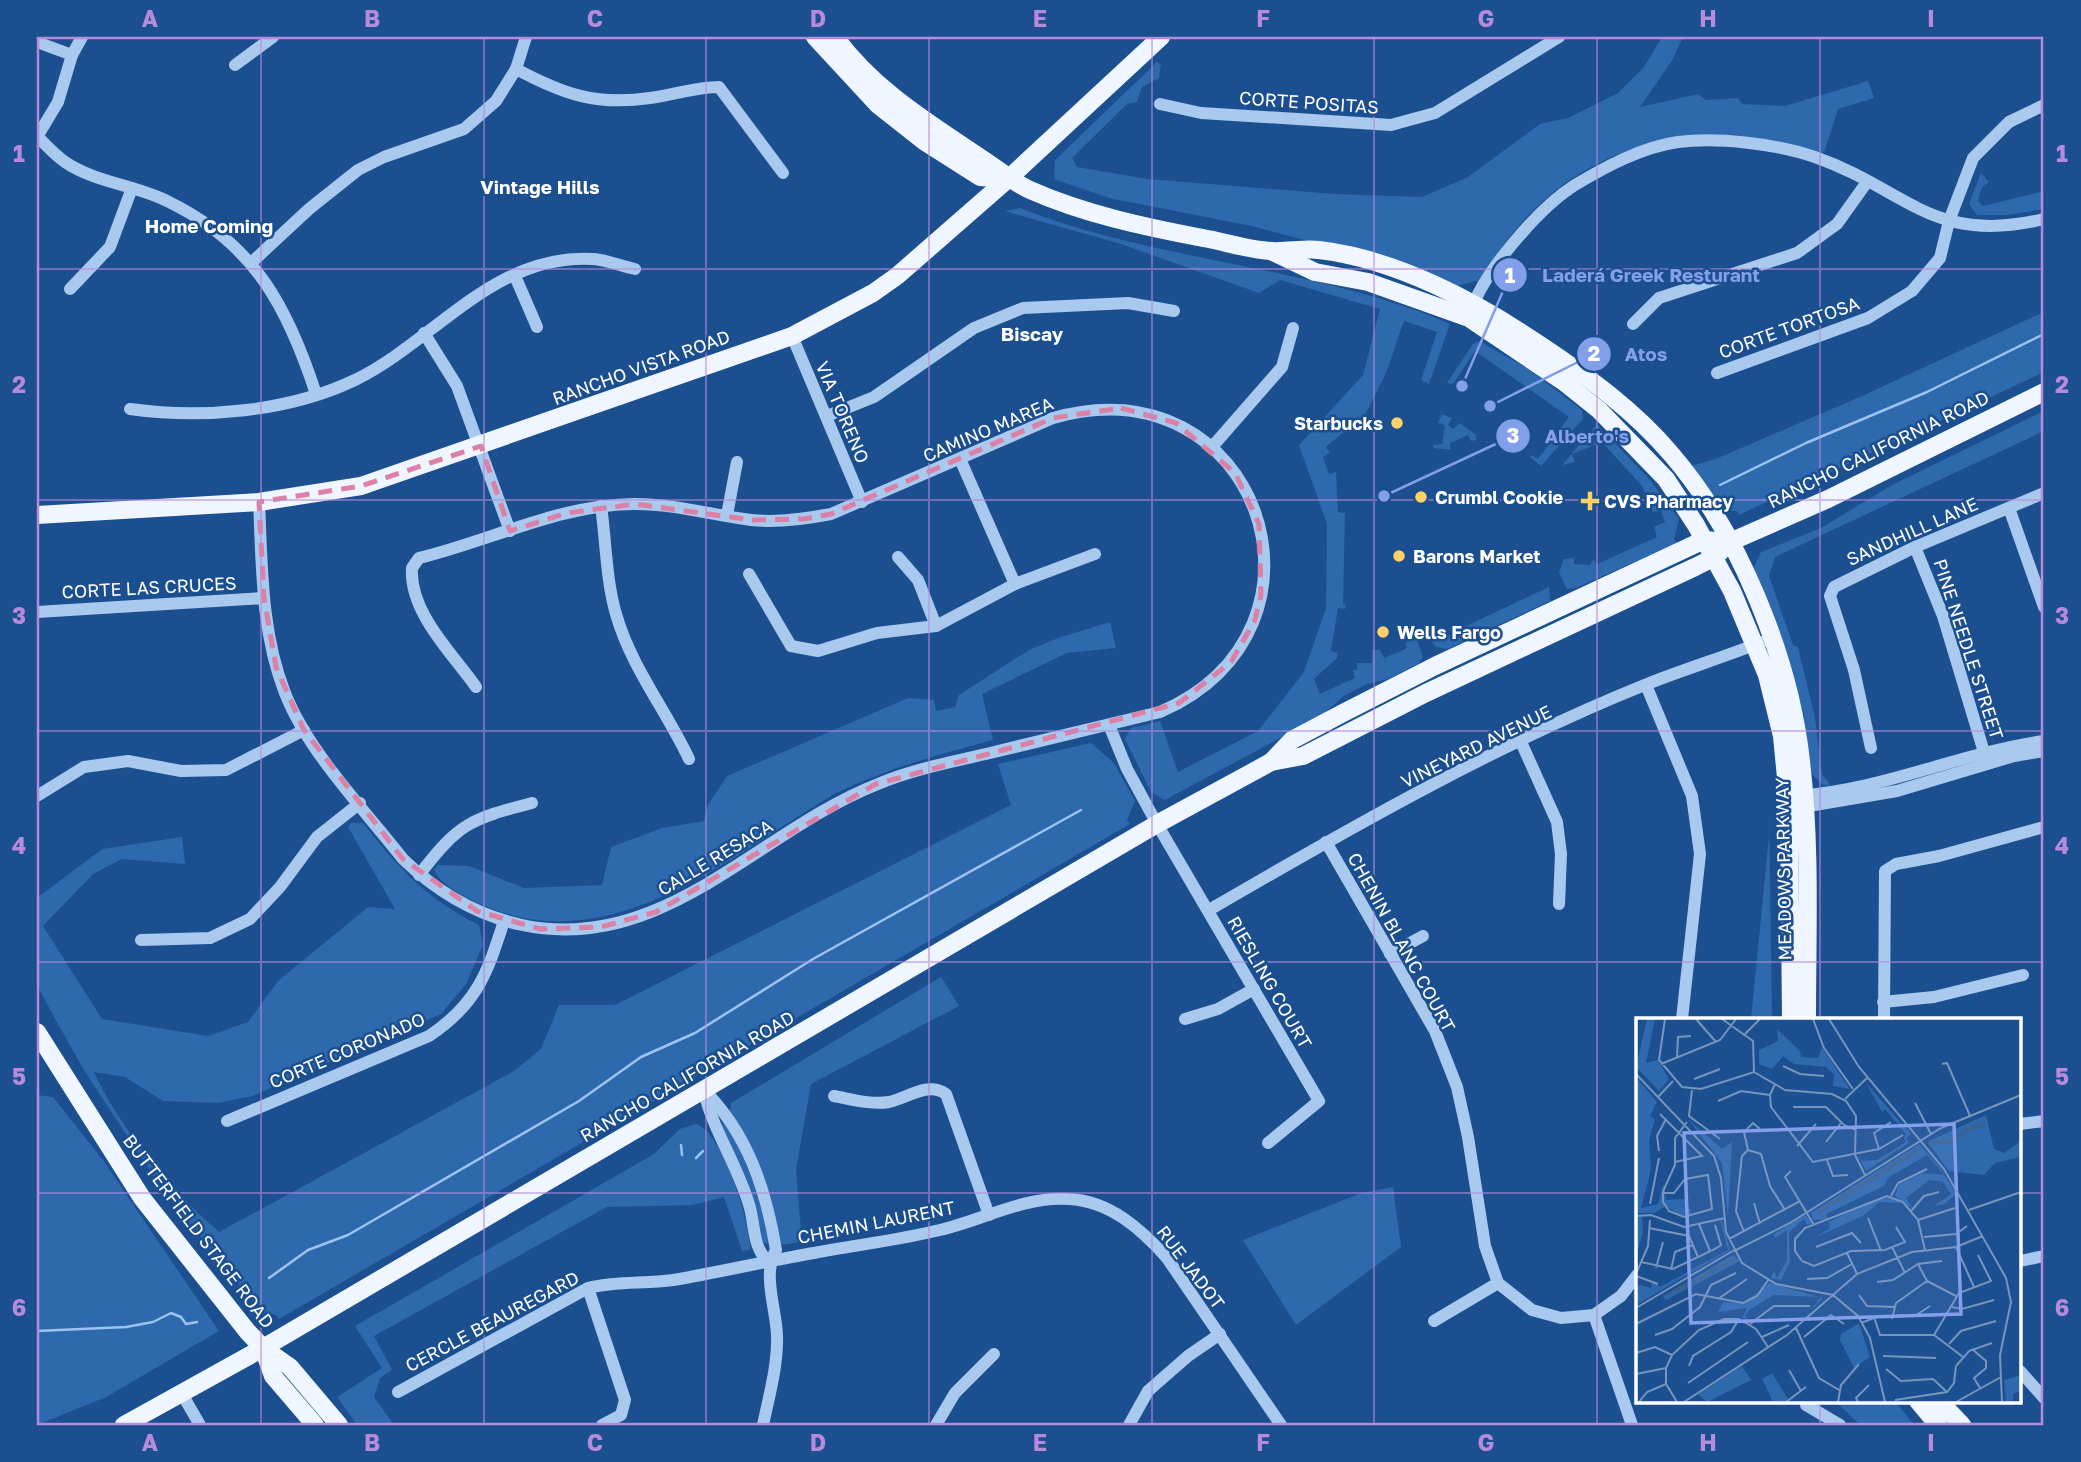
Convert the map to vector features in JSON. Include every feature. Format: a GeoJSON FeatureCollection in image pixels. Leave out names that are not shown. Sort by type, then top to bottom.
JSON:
{"type":"FeatureCollection","features":[{"type":"Feature","properties":{"kind":"main road","name":"MEADOWS PARKWAY"},"geometry":{"type":"LineString","coordinates":[[815,37],[878,105],[925,142],[980,177],[1008,179],[1106,216],[1270,251],[1315,272],[1367,282],[1471,310],[1595,382],[1617,400],[1685,471],[1730,542],[1763,642],[1767,675],[1797,802],[1807,1018]]}},
{"type":"Feature","properties":{"kind":"main road","name":"MEADOWS PARKWAY"},"geometry":{"type":"LineString","coordinates":[[835,37],[874,81],[909,111],[993,165],[1008,179]]}},
{"type":"Feature","properties":{"kind":"main road","name":"RANCHO VISTA ROAD"},"geometry":{"type":"LineString","coordinates":[[37,515],[259,502],[361,486],[792,336],[873,293],[1008,179],[1161,37]]}},
{"type":"Feature","properties":{"kind":"main road","name":"MEADOWS PARKWAY"},"geometry":{"type":"LineString","coordinates":[[1471,310],[1599,410],[1666,479],[1715,557],[1763,642]]}},
{"type":"Feature","properties":{"kind":"main road","name":"RANCHO CALIFORNIA ROAD"},"geometry":{"type":"LineString","coordinates":[[1271,762],[1303,756],[1715,557],[1730,542],[1828,499],[2044,392]]}},
{"type":"Feature","properties":{"kind":"main road","name":"RANCHO CALIFORNIA ROAD"},"geometry":{"type":"LineString","coordinates":[[124,1425],[183,1394],[1157,824],[1271,762],[1292,740],[1435,666],[1704,540],[1730,542]]}},
{"type":"Feature","properties":{"kind":"main road"},"geometry":{"type":"LineString","coordinates":[[1352,731],[1366,715],[1429,682],[1435,666]]}},
{"type":"Feature","properties":{"kind":"main road","name":"MEADOWS PARKWAY"},"geometry":{"type":"LineString","coordinates":[[1791,1018],[1797,802]]}},
{"type":"Feature","properties":{"kind":"main road","name":"BUTTERFIELD STAGE ROAD"},"geometry":{"type":"LineString","coordinates":[[37,1032],[90,1121],[142,1198],[262,1348],[290,1367],[339,1425]]}},
{"type":"Feature","properties":{"kind":"main road","name":"BUTTERFIELD STAGE ROAD"},"geometry":{"type":"LineString","coordinates":[[262,1348],[273,1376],[315,1425]]}},
{"type":"Feature","properties":{"kind":"main road"},"geometry":{"type":"LineString","coordinates":[[1918,1402],[1938,1425]]}},
{"type":"Feature","properties":{"kind":"main road"},"geometry":{"type":"LineString","coordinates":[[1940,1402],[1962,1425]]}},
{"type":"Feature","properties":{"kind":"street"},"geometry":{"type":"LineString","coordinates":[[82,37],[72,55],[58,102],[37,137],[64,162],[98,178],[169,201],[206,224],[251,263],[275,295],[298,339],[316,394]]}},
{"type":"Feature","properties":{"kind":"street"},"geometry":{"type":"LineString","coordinates":[[235,65],[273,37]]}},
{"type":"Feature","properties":{"kind":"street"},"geometry":{"type":"LineString","coordinates":[[251,263],[309,209],[358,170],[384,157],[464,129],[496,101],[516,69],[526,37]]}},
{"type":"Feature","properties":{"kind":"street","name":"CORTE POSITAS"},"geometry":{"type":"LineString","coordinates":[[1160,104],[1201,113],[1391,125],[1435,113],[1559,37]]}},
{"type":"Feature","properties":{"kind":"street"},"geometry":{"type":"LineString","coordinates":[[37,42],[72,55]]}},
{"type":"Feature","properties":{"kind":"street"},"geometry":{"type":"LineString","coordinates":[[516,69],[558,91],[603,102],[652,98],[697,87],[719,87],[783,173]]}},
{"type":"Feature","properties":{"kind":"street","name":"CORTE TORTOSA"},"geometry":{"type":"LineString","coordinates":[[1717,373],[1868,318],[1912,291],[1940,258],[1949,221],[1973,158],[2009,122],[2044,105]]}},
{"type":"Feature","properties":{"kind":"street"},"geometry":{"type":"LineString","coordinates":[[1471,310],[1502,259],[1533,220],[1562,193],[1607,165],[1677,142],[1746,142],[1815,157],[1916,209],[1949,221],[1980,226],[2044,219]]}},
{"type":"Feature","properties":{"kind":"street"},"geometry":{"type":"LineString","coordinates":[[1633,324],[1659,298],[1797,253],[1838,224],[1867,182]]}},
{"type":"Feature","properties":{"kind":"street"},"geometry":{"type":"LineString","coordinates":[[70,289],[110,247],[132,188]]}},
{"type":"Feature","properties":{"kind":"street"},"geometry":{"type":"LineString","coordinates":[[130,409],[168,414],[260,408],[316,394],[355,380],[470,298],[515,276],[554,261],[594,259],[635,269]]}},
{"type":"Feature","properties":{"kind":"street"},"geometry":{"type":"LineString","coordinates":[[515,276],[537,327]]}},
{"type":"Feature","properties":{"kind":"street"},"geometry":{"type":"LineString","coordinates":[[827,416],[874,397],[974,328],[1023,308],[1128,303],[1174,310]]}},
{"type":"Feature","properties":{"kind":"street"},"geometry":{"type":"LineString","coordinates":[[1212,447],[1282,367],[1293,328]]}},
{"type":"Feature","properties":{"kind":"street"},"geometry":{"type":"LineString","coordinates":[[424,333],[457,386],[510,531]]}},
{"type":"Feature","properties":{"kind":"street","name":"VIA TORENO"},"geometry":{"type":"LineString","coordinates":[[792,336],[862,502]]}},
{"type":"Feature","properties":{"kind":"street","name":"CAMINO MAREA"},"geometry":{"type":"LineString","coordinates":[[476,687],[424,612],[415,594],[412,568],[419,558],[567,513],[601,506],[670,506],[752,520],[804,519],[831,514],[1053,418],[1091,409],[1121,408],[1151,413],[1176,422],[1212,447],[1235,473],[1259,524],[1264,573],[1255,620],[1231,662],[1198,692],[1160,712],[1109,725]]}},
{"type":"Feature","properties":{"kind":"street"},"geometry":{"type":"LineString","coordinates":[[960,459],[1015,584]]}},
{"type":"Feature","properties":{"kind":"street"},"geometry":{"type":"LineString","coordinates":[[727,515],[737,462]]}},
{"type":"Feature","properties":{"kind":"street","name":"SANDHILL LANE"},"geometry":{"type":"LineString","coordinates":[[1871,748],[1854,670],[1830,596],[1840,582],[2044,493]]}},
{"type":"Feature","properties":{"kind":"street","name":"CALLE RESACA"},"geometry":{"type":"LineString","coordinates":[[259,502],[264,598],[276,667],[286,695],[304,730],[403,859],[419,875],[477,911],[504,921],[540,929],[578,929],[625,922],[686,897],[836,804],[876,784],[924,768],[1109,725]]}},
{"type":"Feature","properties":{"kind":"street"},"geometry":{"type":"LineString","coordinates":[[601,506],[615,613],[638,670],[673,723],[689,759]]}},
{"type":"Feature","properties":{"kind":"street"},"geometry":{"type":"LineString","coordinates":[[2009,508],[2044,605]]}},
{"type":"Feature","properties":{"kind":"street","name":"PINE NEEDLE STREET"},"geometry":{"type":"LineString","coordinates":[[1915,547],[1943,616],[1986,759]]}},
{"type":"Feature","properties":{"kind":"street"},"geometry":{"type":"LineString","coordinates":[[749,574],[791,646],[818,651],[877,633],[936,626],[1015,584],[1095,554]]}},
{"type":"Feature","properties":{"kind":"street"},"geometry":{"type":"LineString","coordinates":[[898,557],[918,580],[936,626]]}},
{"type":"Feature","properties":{"kind":"street","name":"CORTE LAS CRUCES"},"geometry":{"type":"LineString","coordinates":[[37,612],[264,598]]}},
{"type":"Feature","properties":{"kind":"street","name":"VINEYARD AVENUE"},"geometry":{"type":"LineString","coordinates":[[1209,910],[1326,842],[1521,742],[1646,685],[1763,642]]}},
{"type":"Feature","properties":{"kind":"street"},"geometry":{"type":"LineString","coordinates":[[1646,685],[1692,796],[1700,854],[1682,1018]]}},
{"type":"Feature","properties":{"kind":"street","name":"RIESLING COURT"},"geometry":{"type":"LineString","coordinates":[[1109,725],[1127,769],[1157,824],[1319,1101],[1268,1143]]}},
{"type":"Feature","properties":{"kind":"street"},"geometry":{"type":"LineString","coordinates":[[37,796],[84,767],[128,761],[181,771],[226,770],[304,730]]}},
{"type":"Feature","properties":{"kind":"street"},"geometry":{"type":"LineString","coordinates":[[1797,802],[1896,792],[2044,741]]}},
{"type":"Feature","properties":{"kind":"street"},"geometry":{"type":"LineString","coordinates":[[1521,742],[1557,822],[1562,854],[1559,904]]}},
{"type":"Feature","properties":{"kind":"street"},"geometry":{"type":"LineString","coordinates":[[1986,759],[2044,751]]}},
{"type":"Feature","properties":{"kind":"street"},"geometry":{"type":"LineString","coordinates":[[141,940],[210,938],[250,919],[280,887],[317,837],[360,803]]}},
{"type":"Feature","properties":{"kind":"street"},"geometry":{"type":"LineString","coordinates":[[419,875],[445,842],[477,818],[532,803]]}},
{"type":"Feature","properties":{"kind":"street"},"geometry":{"type":"LineString","coordinates":[[1884,1018],[1884,876],[1891,866],[2044,827]]}},
{"type":"Feature","properties":{"kind":"street","name":"CHENIN BLANC COURT"},"geometry":{"type":"LineString","coordinates":[[1326,842],[1435,1031],[1457,1087],[1468,1137],[1485,1246],[1499,1283],[1532,1310],[1561,1318],[1594,1314]]}},
{"type":"Feature","properties":{"kind":"street","name":"CORTE CORONADO"},"geometry":{"type":"LineString","coordinates":[[227,1121],[429,1036],[452,1021],[479,989],[504,921]]}},
{"type":"Feature","properties":{"kind":"street"},"geometry":{"type":"LineString","coordinates":[[1390,954],[1423,936]]}},
{"type":"Feature","properties":{"kind":"street"},"geometry":{"type":"LineString","coordinates":[[1883,1002],[1934,997],[2023,975]]}},
{"type":"Feature","properties":{"kind":"street"},"geometry":{"type":"LineString","coordinates":[[1185,1019],[1218,1010],[1254,989]]}},
{"type":"Feature","properties":{"kind":"street"},"geometry":{"type":"LineString","coordinates":[[834,1096],[888,1102],[929,1089],[939,1089],[946,1094],[989,1215]]}},
{"type":"Feature","properties":{"kind":"street"},"geometry":{"type":"LineString","coordinates":[[704,1090],[710,1119],[733,1162],[750,1205],[759,1254],[769,1262],[777,1334],[775,1368],[762,1425]]}},
{"type":"Feature","properties":{"kind":"street"},"geometry":{"type":"LineString","coordinates":[[2022,1124],[2044,1121]]}},
{"type":"Feature","properties":{"kind":"street","name":"RUE JADOT"},"geometry":{"type":"LineString","coordinates":[[989,1215],[1038,1199],[1071,1199],[1097,1205],[1122,1217],[1147,1236],[1167,1258],[1281,1425]]}},
{"type":"Feature","properties":{"kind":"street","name":"CHEMIN LAURENT"},"geometry":{"type":"LineString","coordinates":[[769,1262],[941,1230],[989,1215]]}},
{"type":"Feature","properties":{"kind":"street"},"geometry":{"type":"LineString","coordinates":[[2022,1261],[2044,1256]]}},
{"type":"Feature","properties":{"kind":"street","name":"CERCLE BEAUREGARD"},"geometry":{"type":"LineString","coordinates":[[398,1392],[588,1288],[606,1283],[669,1280],[769,1262]]}},
{"type":"Feature","properties":{"kind":"street"},"geometry":{"type":"LineString","coordinates":[[1632,1425],[1594,1314],[1621,1296],[1636,1277]]}},
{"type":"Feature","properties":{"kind":"street"},"geometry":{"type":"LineString","coordinates":[[1434,1321],[1499,1283]]}},
{"type":"Feature","properties":{"kind":"street"},"geometry":{"type":"LineString","coordinates":[[588,1288],[625,1400],[621,1415],[602,1425]]}},
{"type":"Feature","properties":{"kind":"street"},"geometry":{"type":"LineString","coordinates":[[1129,1425],[1149,1391],[1188,1356],[1220,1334]]}},
{"type":"Feature","properties":{"kind":"street"},"geometry":{"type":"LineString","coordinates":[[936,1425],[955,1393],[994,1354]]}},
{"type":"Feature","properties":{"kind":"street"},"geometry":{"type":"LineString","coordinates":[[2022,1373],[2044,1398]]}},
{"type":"Feature","properties":{"kind":"street"},"geometry":{"type":"LineString","coordinates":[[183,1394],[200,1425]]}},
{"type":"Feature","properties":{"kind":"street"},"geometry":{"type":"LineString","coordinates":[[1806,1405],[1840,1425]]}},
{"type":"Feature","properties":{"kind":"highlighted area"},"geometry":{"type":"Polygon","coordinates":[[[1121,408],[1176,423],[1235,473],[1259,524],[1261,595],[1255,620],[1231,662],[1179,703],[876,784],[656,912],[601,927],[540,929],[477,911],[403,859],[304,730],[276,667],[264,598],[259,502],[361,486],[481,446],[510,531],[567,513],[635,504],[752,520],[804,519],[831,514],[1053,418],[1121,408]]]}},
{"type":"Feature","properties":{"kind":"shaded area"},"geometry":{"type":"Polygon","coordinates":[[[1662,37],[1683,37],[1673,59],[1640,107],[1698,94],[1706,100],[1738,98],[1742,104],[1785,106],[1868,81],[1874,98],[1838,109],[1824,153],[1771,140],[1720,136],[1672,139],[1626,151],[1583,171],[1544,200],[1509,237],[1479,283],[1476,281],[1460,285],[1458,289],[1389,262],[1251,226],[1109,198],[1054,179],[1055,160],[1157,62],[1161,65],[1159,78],[1142,87],[1137,102],[1127,104],[1072,158],[1077,167],[1148,179],[1335,194],[1422,197],[1468,177],[1540,124],[1568,118],[1618,93],[1644,67],[1662,37]]]}},
{"type":"Feature","properties":{"kind":"shaded area"},"geometry":{"type":"Polygon","coordinates":[[[1981,173],[1989,182],[1982,187],[1978,201],[1983,206],[2044,191],[2044,209],[2008,215],[1977,215],[1969,204],[1981,173]]]}},
{"type":"Feature","properties":{"kind":"shaded area"},"geometry":{"type":"Polygon","coordinates":[[[1020,208],[1127,241],[1345,289],[1398,304],[1450,324],[1429,384],[1421,380],[1437,332],[1404,321],[1386,373],[1366,413],[1326,447],[1330,453],[1323,457],[1329,474],[1336,472],[1338,512],[1345,513],[1343,604],[1346,605],[1345,609],[1338,608],[1331,651],[1338,653],[1337,658],[1314,679],[1320,694],[1355,678],[1353,670],[1357,670],[1357,663],[1372,663],[1372,650],[1380,650],[1384,658],[1406,649],[1407,635],[1415,635],[1423,657],[1419,663],[1388,679],[1367,684],[1344,696],[1321,716],[1165,800],[1151,792],[1125,739],[1131,728],[1160,721],[1178,772],[1258,731],[1304,672],[1326,608],[1327,524],[1299,445],[1363,375],[1380,309],[1280,280],[1259,293],[1121,244],[1005,211],[1020,208]]]}},
{"type":"Feature","properties":{"kind":"shaded area"},"geometry":{"type":"Polygon","coordinates":[[[2044,312],[2044,372],[1739,515],[1737,511],[1719,511],[1688,467],[1718,458],[1862,396],[2044,312]]]}},
{"type":"Feature","properties":{"kind":"shaded area"},"geometry":{"type":"Polygon","coordinates":[[[1479,341],[1527,368],[1582,410],[1583,419],[1541,466],[1530,457],[1532,455],[1538,459],[1569,417],[1475,351],[1453,384],[1447,383],[1473,344],[1479,341]]]}},
{"type":"Feature","properties":{"kind":"shaded area"},"geometry":{"type":"Polygon","coordinates":[[[2044,411],[2044,431],[1775,557],[1769,576],[1793,645],[1798,647],[1815,718],[1822,774],[1831,786],[1823,785],[1812,774],[1803,710],[1754,567],[1761,552],[1821,528],[1894,484],[2044,411]]]}},
{"type":"Feature","properties":{"kind":"shaded area"},"geometry":{"type":"Polygon","coordinates":[[[1442,414],[1452,418],[1448,425],[1453,429],[1460,423],[1476,435],[1476,440],[1471,441],[1468,435],[1450,443],[1451,450],[1434,448],[1433,445],[1442,444],[1445,425],[1438,423],[1442,414]]]}},
{"type":"Feature","properties":{"kind":"shaded area"},"geometry":{"type":"Polygon","coordinates":[[[1597,424],[1650,480],[1679,519],[1674,539],[1677,543],[1576,588],[1567,589],[1559,573],[1564,559],[1574,558],[1574,564],[1590,565],[1593,559],[1597,564],[1657,537],[1654,527],[1665,522],[1661,511],[1653,512],[1642,486],[1602,442],[1572,454],[1575,462],[1562,465],[1597,424]]]}},
{"type":"Feature","properties":{"kind":"shaded area"},"geometry":{"type":"Polygon","coordinates":[[[1549,587],[1550,601],[1447,649],[1436,647],[1432,642],[1549,587]]]}},
{"type":"Feature","properties":{"kind":"shaded area"},"geometry":{"type":"Polygon","coordinates":[[[1110,622],[1116,648],[1067,653],[982,694],[993,740],[932,757],[853,785],[834,794],[712,871],[669,894],[624,911],[579,920],[532,919],[471,900],[449,887],[434,870],[438,865],[469,866],[524,888],[602,885],[611,847],[662,828],[704,821],[708,805],[727,776],[908,698],[934,700],[936,711],[955,707],[959,695],[1029,650],[1110,622]]]}},
{"type":"Feature","properties":{"kind":"shaded area"},"geometry":{"type":"Polygon","coordinates":[[[1091,743],[1114,763],[1135,801],[1127,820],[1130,824],[279,1319],[276,1315],[262,1313],[161,1187],[85,1072],[37,985],[37,898],[102,849],[182,837],[185,864],[122,859],[93,874],[43,926],[102,1019],[208,1036],[248,1022],[278,981],[368,907],[395,909],[348,827],[351,823],[363,823],[389,855],[428,893],[479,925],[483,945],[466,984],[441,1014],[252,1096],[218,1103],[163,1101],[125,1077],[94,1072],[117,1114],[149,1158],[219,1232],[514,1071],[541,1049],[559,1005],[615,1005],[1011,805],[998,764],[1091,743]]]}},
{"type":"Feature","properties":{"kind":"shaded area"},"geometry":{"type":"Polygon","coordinates":[[[1769,806],[1772,1018],[1751,1018],[1769,836],[1769,806]]]}},
{"type":"Feature","properties":{"kind":"shaded area"},"geometry":{"type":"Polygon","coordinates":[[[941,977],[959,1006],[811,1084],[796,1169],[802,1242],[780,1245],[730,1112],[731,1103],[941,977]]]}},
{"type":"Feature","properties":{"kind":"shaded area"},"geometry":{"type":"Polygon","coordinates":[[[37,1095],[53,1097],[103,1160],[219,1331],[106,1397],[37,1425],[37,1095]]]}},
{"type":"Feature","properties":{"kind":"shaded area"},"geometry":{"type":"Polygon","coordinates":[[[696,1124],[706,1130],[716,1143],[734,1180],[746,1221],[750,1250],[742,1251],[724,1197],[693,1205],[607,1207],[374,1336],[392,1370],[380,1378],[374,1397],[394,1425],[357,1425],[337,1397],[382,1368],[355,1326],[654,1154],[680,1129],[696,1124]]]}},
{"type":"Feature","properties":{"kind":"shaded area"},"geometry":{"type":"Polygon","coordinates":[[[726,1124],[734,1138],[752,1181],[769,1241],[766,1244],[763,1242],[746,1177],[721,1127],[726,1124]]]}},
{"type":"Feature","properties":{"kind":"shaded area"},"geometry":{"type":"Polygon","coordinates":[[[1393,1187],[1401,1247],[1296,1325],[1243,1240],[1361,1193],[1393,1187]]]}},
{"type":"Feature","properties":{"kind":"shaded area"},"geometry":{"type":"Polygon","coordinates":[[[1836,1402],[1896,1402],[1914,1425],[1860,1425],[1836,1402]]]}},
{"type":"Feature","properties":{"kind":"waterway"},"geometry":{"type":"LineString","coordinates":[[1720,485],[1806,443],[1927,392],[2044,334]]}},
{"type":"Feature","properties":{"kind":"waterway"},"geometry":{"type":"LineString","coordinates":[[269,1278],[308,1250],[348,1235],[579,1101],[641,1057],[695,1033],[813,959],[1081,810]]}},
{"type":"Feature","properties":{"kind":"waterway"},"geometry":{"type":"LineString","coordinates":[[681,1145],[682,1155]]}},
{"type":"Feature","properties":{"kind":"waterway"},"geometry":{"type":"LineString","coordinates":[[696,1158],[703,1151]]}},
{"type":"Feature","properties":{"kind":"waterway"},"geometry":{"type":"LineString","coordinates":[[37,1331],[126,1327],[153,1322],[171,1313],[181,1317],[186,1324],[197,1322]]}},
{"type":"Feature","properties":{"kind":"place","name":"Laderá Greek Resturant"},"geometry":{"type":"Point","coordinates":[1462,386]}},
{"type":"Feature","properties":{"kind":"place","name":"Atos"},"geometry":{"type":"Point","coordinates":[1490,406]}},
{"type":"Feature","properties":{"kind":"place","name":"Starbucks"},"geometry":{"type":"Point","coordinates":[1397,423]}},
{"type":"Feature","properties":{"kind":"place","name":"Alberto's"},"geometry":{"type":"Point","coordinates":[1384,496]}},
{"type":"Feature","properties":{"kind":"place","name":"Crumbl Cookie"},"geometry":{"type":"Point","coordinates":[1421,497]}},
{"type":"Feature","properties":{"kind":"place","name":"CVS Pharmacy"},"geometry":{"type":"Point","coordinates":[1590,501]}},
{"type":"Feature","properties":{"kind":"place","name":"Barons Market"},"geometry":{"type":"Point","coordinates":[1399,556]}},
{"type":"Feature","properties":{"kind":"place","name":"Wells Fargo"},"geometry":{"type":"Point","coordinates":[1383,632]}},
{"type":"Feature","properties":{"kind":"district","name":"Vintage Hills"},"geometry":{"type":"Point","coordinates":[540,186]}},
{"type":"Feature","properties":{"kind":"district","name":"Home Coming"},"geometry":{"type":"Point","coordinates":[209,225]}},
{"type":"Feature","properties":{"kind":"district","name":"Biscay"},"geometry":{"type":"Point","coordinates":[1032,333]}}]}
